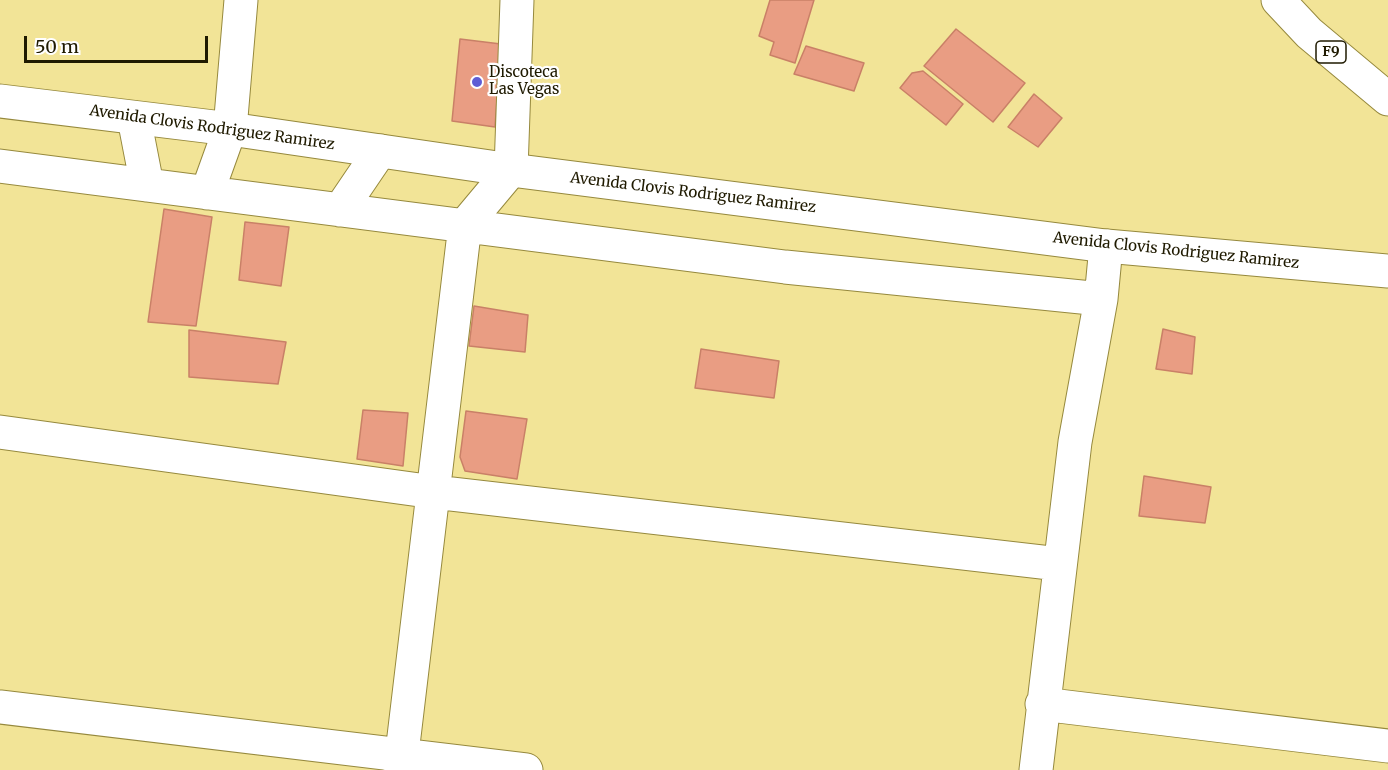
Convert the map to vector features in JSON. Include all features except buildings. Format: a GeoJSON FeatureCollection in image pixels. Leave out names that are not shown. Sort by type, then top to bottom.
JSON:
{"type":"FeatureCollection","features":[{"type":"Feature","properties":{"kind":"main road"},"geometry":{"type":"LineString","coordinates":[[207,193],[230,129],[241,0]]}},
{"type":"Feature","properties":{"kind":"main road"},"geometry":{"type":"LineString","coordinates":[[401,762],[465,225],[511,170],[517,0]]}},
{"type":"Feature","properties":{"kind":"main road","name":"F9"},"geometry":{"type":"LineString","coordinates":[[1278,0],[1309,33],[1388,99]]}},
{"type":"Feature","properties":{"kind":"main road","name":"Avenida Clovis Rodriguez Ramirez"},"geometry":{"type":"LineString","coordinates":[[0,101],[230,129],[511,170],[1106,246],[1388,271]]}},
{"type":"Feature","properties":{"kind":"main road"},"geometry":{"type":"LineString","coordinates":[[134,118],[147,185]]}},
{"type":"Feature","properties":{"kind":"main road"},"geometry":{"type":"LineString","coordinates":[[340,210],[380,151]]}},
{"type":"Feature","properties":{"kind":"main road"},"geometry":{"type":"LineString","coordinates":[[0,166],[785,267],[1101,299]]}},
{"type":"Feature","properties":{"kind":"main road"},"geometry":{"type":"LineString","coordinates":[[1036,770],[1042,704],[1075,442],[1101,299],[1106,246]]}},
{"type":"Feature","properties":{"kind":"main road"},"geometry":{"type":"LineString","coordinates":[[0,432],[434,492],[1059,564]]}},
{"type":"Feature","properties":{"kind":"main road"},"geometry":{"type":"LineString","coordinates":[[1042,704],[1388,746]]}},
{"type":"Feature","properties":{"kind":"main road"},"geometry":{"type":"LineString","coordinates":[[0,707],[401,762],[526,770]]}},
{"type":"Feature","properties":{"kind":"place","name":"Discoteca Las Vegas"},"geometry":{"type":"Point","coordinates":[477,82]}}]}
